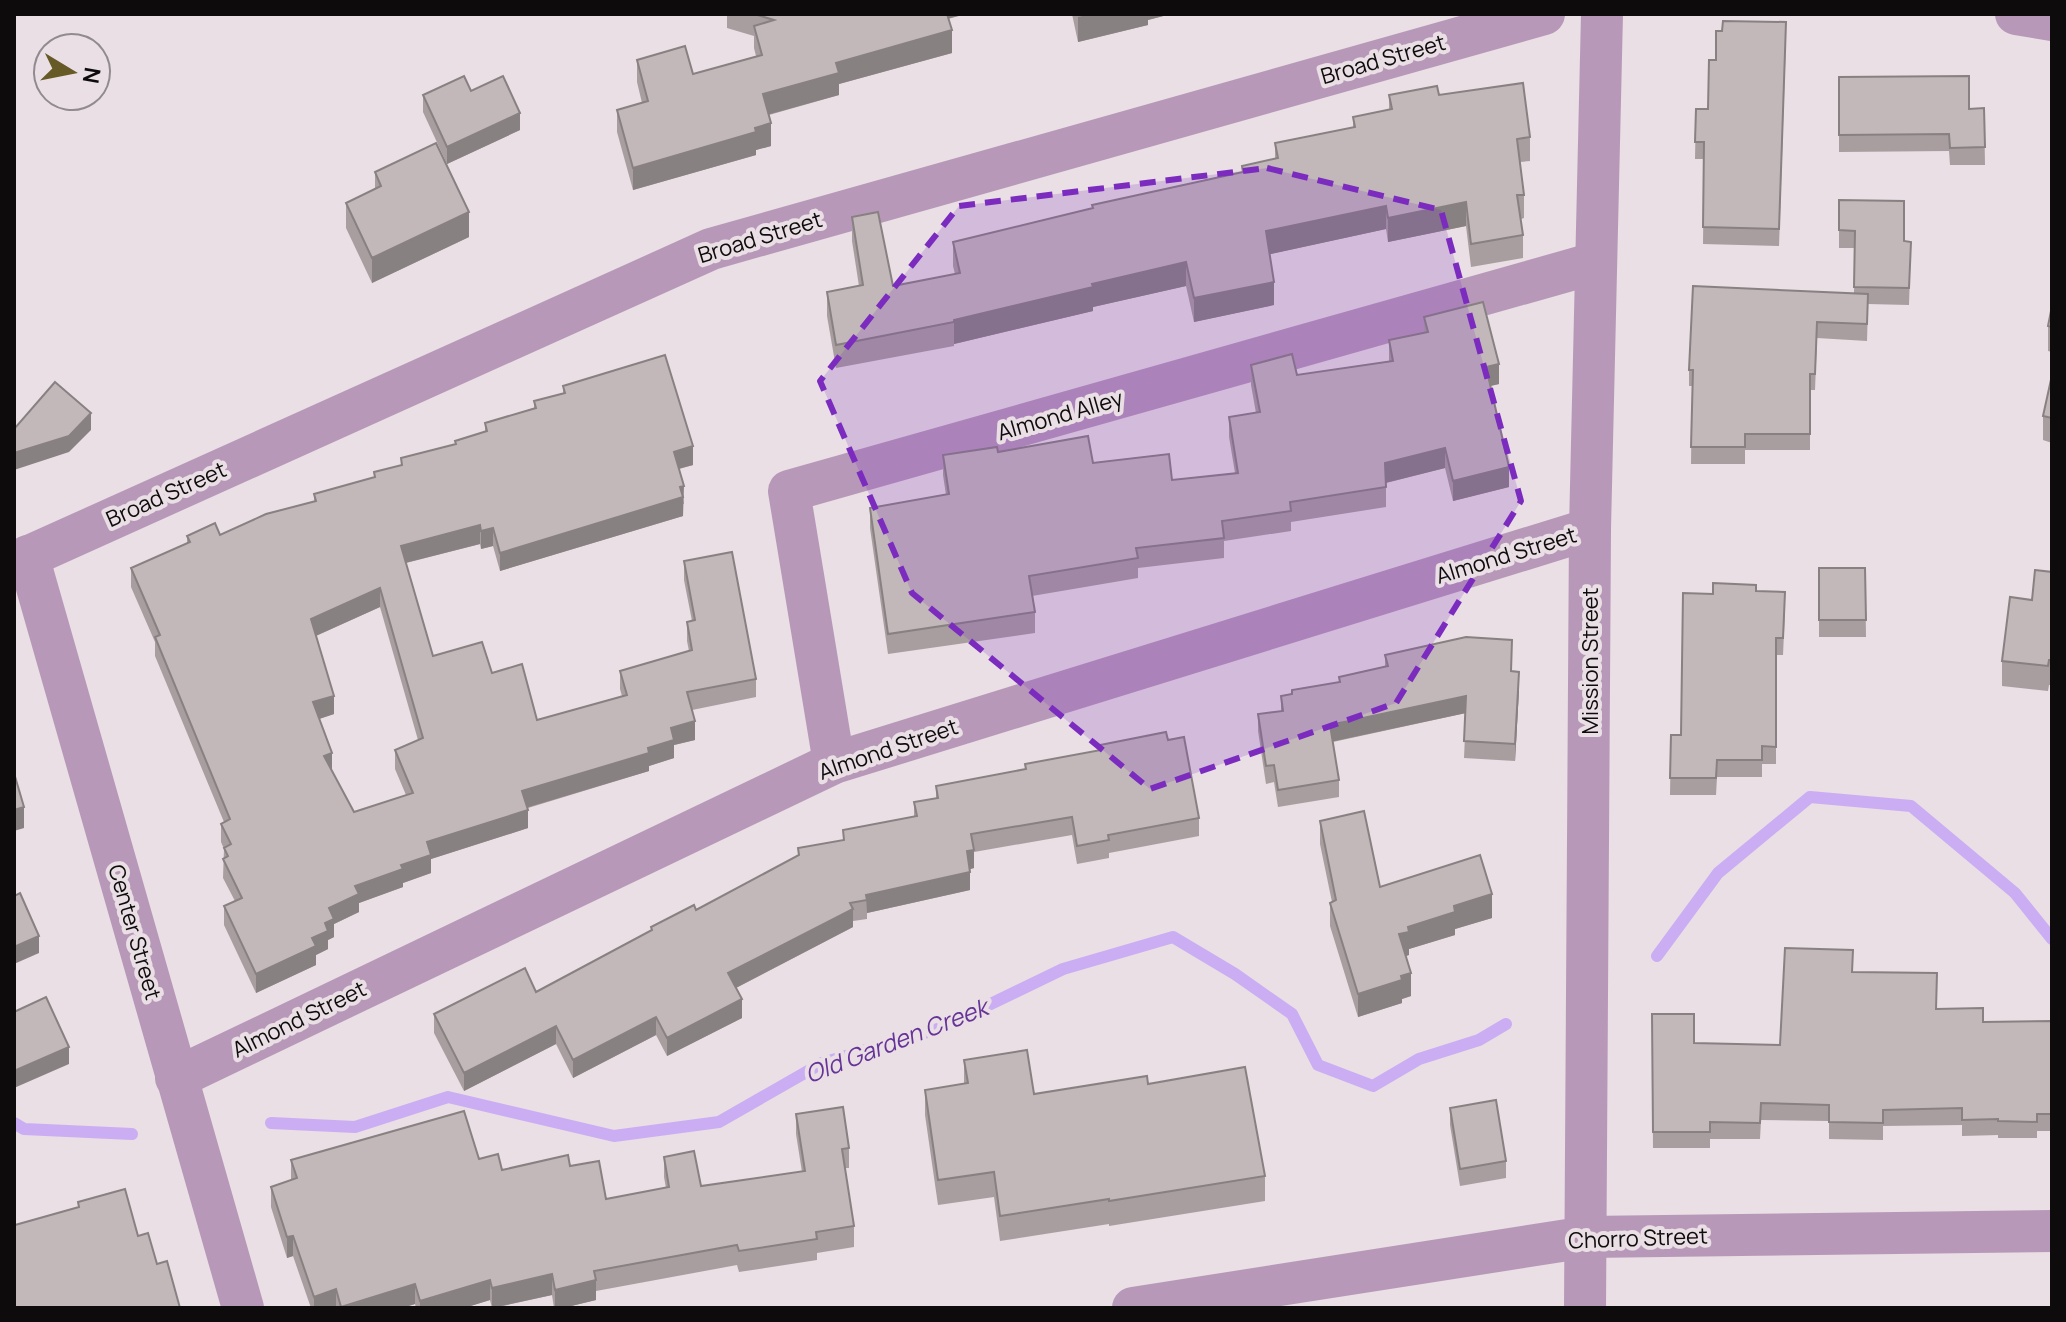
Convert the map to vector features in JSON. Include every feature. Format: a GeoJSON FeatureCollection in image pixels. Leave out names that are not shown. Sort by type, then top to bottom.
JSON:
{"type":"FeatureCollection","features":[{"type":"Feature","properties":{"kind":"street","name":"Broad Street"},"geometry":{"type":"LineString","coordinates":[[21,560],[711,249],[1544,14]]}},
{"type":"Feature","properties":{"kind":"street","name":"Mission Street"},"geometry":{"type":"LineString","coordinates":[[1585,1308],[1590,529],[1602,14]]}},
{"type":"Feature","properties":{"kind":"street"},"geometry":{"type":"LineString","coordinates":[[2016,14],[2052,20]]}},
{"type":"Feature","properties":{"kind":"street","name":"Almond Alley"},"geometry":{"type":"LineString","coordinates":[[834,763],[789,491],[1595,263]]}},
{"type":"Feature","properties":{"kind":"street","name":"Almond Street"},"geometry":{"type":"LineString","coordinates":[[176,1078],[834,763],[1590,529]]}},
{"type":"Feature","properties":{"kind":"street","name":"Center Street"},"geometry":{"type":"LineString","coordinates":[[21,560],[243,1308]]}},
{"type":"Feature","properties":{"kind":"street","name":"Chorro Street"},"geometry":{"type":"LineString","coordinates":[[1133,1308],[1587,1237],[2052,1231]]}},
{"type":"Feature","properties":{"kind":"highlighted area"},"geometry":{"type":"Polygon","coordinates":[[[1267,168],[1441,210],[1521,501],[1396,703],[1150,789],[912,593],[820,381],[959,206],[1267,168]]]}},
{"type":"Feature","properties":{"kind":"building"},"geometry":{"type":"Polygon","coordinates":[[[754,14],[947,14],[952,30],[836,63],[839,73],[763,94],[771,123],[755,128],[756,132],[633,168],[617,110],[648,101],[637,60],[685,46],[693,74],[762,55],[754,26],[774,20],[754,14]]]}},
{"type":"Feature","properties":{"kind":"building"},"geometry":{"type":"Polygon","coordinates":[[[1723,21],[1786,22],[1779,229],[1703,227],[1704,142],[1695,142],[1696,109],[1708,109],[1709,60],[1716,60],[1716,31],[1722,31],[1723,21]]]}},
{"type":"Feature","properties":{"kind":"building"},"geometry":{"type":"Polygon","coordinates":[[[464,76],[471,91],[503,76],[520,113],[447,147],[423,95],[464,76]]]}},
{"type":"Feature","properties":{"kind":"building"},"geometry":{"type":"Polygon","coordinates":[[[1969,76],[1969,109],[1984,108],[1985,147],[1950,148],[1949,134],[1839,135],[1839,77],[1969,76]]]}},
{"type":"Feature","properties":{"kind":"building"},"geometry":{"type":"Polygon","coordinates":[[[1523,83],[1530,137],[1517,139],[1524,195],[1517,195],[1523,235],[1471,244],[1466,202],[1388,218],[1386,206],[1266,231],[1274,282],[1194,298],[1186,262],[954,322],[836,345],[827,292],[863,285],[852,217],[878,212],[893,286],[960,273],[953,242],[1093,208],[1092,205],[1243,172],[1242,166],[1278,158],[1275,143],[1355,127],[1353,117],[1392,109],[1389,95],[1437,86],[1439,95],[1523,83]]]}},
{"type":"Feature","properties":{"kind":"building"},"geometry":{"type":"Polygon","coordinates":[[[436,143],[469,212],[372,258],[346,203],[381,186],[375,172],[436,143]]]}},
{"type":"Feature","properties":{"kind":"building"},"geometry":{"type":"Polygon","coordinates":[[[1839,200],[1904,201],[1904,241],[1911,242],[1909,288],[1854,287],[1855,231],[1839,230],[1839,200]]]}},
{"type":"Feature","properties":{"kind":"building"},"geometry":{"type":"Polygon","coordinates":[[[1693,286],[1868,294],[1867,324],[1817,322],[1815,374],[1810,374],[1810,434],[1745,434],[1745,447],[1691,447],[1693,370],[1689,370],[1693,286]]]}},
{"type":"Feature","properties":{"kind":"building"},"geometry":{"type":"Polygon","coordinates":[[[1483,302],[1499,364],[1486,367],[1509,467],[1453,481],[1445,448],[1385,463],[1386,487],[1290,502],[1291,511],[1222,521],[1224,538],[1136,548],[1138,558],[1029,576],[1035,612],[888,634],[870,508],[949,494],[943,455],[997,447],[998,452],[1088,436],[1093,463],[1169,454],[1172,480],[1238,473],[1229,417],[1260,412],[1251,365],[1292,354],[1297,375],[1393,361],[1389,340],[1428,332],[1424,317],[1483,302]]]}},
{"type":"Feature","properties":{"kind":"building"},"geometry":{"type":"Polygon","coordinates":[[[2052,306],[2052,327],[2048,326],[2052,306]]]}},
{"type":"Feature","properties":{"kind":"building"},"geometry":{"type":"Polygon","coordinates":[[[665,355],[693,446],[674,452],[684,486],[680,487],[683,497],[500,553],[493,528],[481,531],[480,525],[401,546],[433,656],[482,642],[492,673],[522,664],[537,720],[627,695],[620,671],[692,650],[687,622],[695,620],[684,561],[732,552],[756,679],[687,692],[695,721],[671,728],[674,740],[648,748],[649,753],[522,791],[528,810],[427,842],[431,855],[355,886],[359,894],[329,908],[334,919],[325,923],[328,931],[312,938],[316,946],[256,974],[224,906],[242,898],[223,859],[228,856],[224,848],[231,844],[221,824],[230,819],[155,637],[160,635],[131,568],[190,542],[187,536],[215,523],[220,535],[266,514],[316,501],[314,494],[375,477],[374,472],[402,465],[401,458],[456,444],[455,441],[487,431],[485,423],[536,408],[534,401],[565,393],[563,386],[665,355]],[[380,588],[311,619],[334,696],[313,702],[332,753],[324,756],[354,812],[413,793],[395,750],[423,738],[380,588]]]}},
{"type":"Feature","properties":{"kind":"building"},"geometry":{"type":"Polygon","coordinates":[[[2052,375],[2052,418],[2043,416],[2052,375]]]}},
{"type":"Feature","properties":{"kind":"building"},"geometry":{"type":"Polygon","coordinates":[[[55,382],[91,413],[69,436],[14,453],[14,429],[55,382]]]}},
{"type":"Feature","properties":{"kind":"building"},"geometry":{"type":"Polygon","coordinates":[[[1819,568],[1865,568],[1866,620],[1819,620],[1819,568]]]}},
{"type":"Feature","properties":{"kind":"building"},"geometry":{"type":"Polygon","coordinates":[[[2035,570],[2052,572],[2052,660],[2049,660],[2048,666],[2002,661],[2010,597],[2032,600],[2035,570]]]}},
{"type":"Feature","properties":{"kind":"building"},"geometry":{"type":"Polygon","coordinates":[[[1713,583],[1756,585],[1756,591],[1785,592],[1783,638],[1776,638],[1776,747],[1762,746],[1762,760],[1717,760],[1716,778],[1670,778],[1671,735],[1681,735],[1683,593],[1713,594],[1713,583]]]}},
{"type":"Feature","properties":{"kind":"building"},"geometry":{"type":"Polygon","coordinates":[[[1466,637],[1512,640],[1511,671],[1519,672],[1515,744],[1464,741],[1466,696],[1330,725],[1339,780],[1278,790],[1274,765],[1266,766],[1258,714],[1283,711],[1281,696],[1292,694],[1292,690],[1340,682],[1339,677],[1388,666],[1385,655],[1466,637]]]}},
{"type":"Feature","properties":{"kind":"building"},"geometry":{"type":"Polygon","coordinates":[[[1166,732],[1168,740],[1184,737],[1199,818],[1108,835],[1109,840],[1077,846],[1072,817],[971,834],[974,850],[967,851],[970,872],[866,895],[867,900],[850,903],[853,909],[728,973],[742,999],[667,1038],[656,1017],[573,1060],[556,1026],[464,1073],[434,1014],[525,968],[536,992],[652,930],[651,927],[694,905],[696,910],[799,855],[798,848],[844,840],[843,830],[917,816],[914,802],[938,798],[936,786],[1026,769],[1025,764],[1101,750],[1100,745],[1166,732]]]}},
{"type":"Feature","properties":{"kind":"building"},"geometry":{"type":"Polygon","coordinates":[[[14,773],[24,807],[14,810],[14,773]]]}},
{"type":"Feature","properties":{"kind":"building"},"geometry":{"type":"Polygon","coordinates":[[[1364,811],[1380,887],[1480,855],[1492,894],[1454,906],[1455,912],[1408,927],[1409,932],[1399,934],[1411,973],[1401,976],[1402,980],[1358,994],[1330,903],[1336,900],[1320,821],[1364,811]]]}},
{"type":"Feature","properties":{"kind":"building"},"geometry":{"type":"Polygon","coordinates":[[[20,893],[39,936],[14,947],[14,896],[20,893]]]}},
{"type":"Feature","properties":{"kind":"building"},"geometry":{"type":"Polygon","coordinates":[[[1785,948],[1853,950],[1852,972],[1937,973],[1936,1009],[1983,1008],[1983,1022],[2052,1021],[2052,1114],[2037,1114],[2037,1122],[1962,1120],[1962,1108],[1883,1110],[1883,1123],[1829,1122],[1829,1105],[1761,1103],[1760,1123],[1710,1122],[1710,1132],[1653,1132],[1652,1014],[1694,1014],[1694,1043],[1780,1045],[1785,948]]]}},
{"type":"Feature","properties":{"kind":"building"},"geometry":{"type":"Polygon","coordinates":[[[46,997],[69,1047],[14,1071],[14,1012],[46,997]]]}},
{"type":"Feature","properties":{"kind":"building"},"geometry":{"type":"Polygon","coordinates":[[[1027,1050],[1034,1094],[1147,1076],[1148,1084],[1245,1067],[1265,1176],[1000,1216],[994,1172],[938,1180],[925,1090],[968,1083],[964,1060],[1027,1050]]]}},
{"type":"Feature","properties":{"kind":"building"},"geometry":{"type":"Polygon","coordinates":[[[1496,1100],[1506,1161],[1460,1169],[1450,1108],[1496,1100]]]}},
{"type":"Feature","properties":{"kind":"building"},"geometry":{"type":"Polygon","coordinates":[[[843,1107],[849,1148],[842,1149],[854,1226],[816,1232],[817,1239],[739,1251],[737,1245],[594,1271],[596,1280],[555,1290],[552,1274],[492,1288],[490,1280],[420,1301],[415,1284],[341,1307],[336,1289],[314,1297],[293,1236],[287,1237],[271,1187],[297,1178],[291,1160],[464,1111],[479,1159],[498,1154],[502,1170],[568,1155],[570,1166],[599,1161],[606,1199],[669,1187],[664,1157],[694,1151],[701,1186],[805,1171],[796,1114],[843,1107]]]}},
{"type":"Feature","properties":{"kind":"building"},"geometry":{"type":"Polygon","coordinates":[[[125,1189],[138,1236],[148,1233],[157,1264],[167,1261],[180,1308],[14,1308],[14,1223],[79,1207],[78,1202],[125,1189]]]}},
{"type":"Feature","properties":{"kind":"waterway","name":"Old Garden Creek"},"geometry":{"type":"LineString","coordinates":[[1657,956],[1718,873],[1810,797],[1911,806],[2015,893],[2052,939]]}},
{"type":"Feature","properties":{"kind":"waterway","name":"Old Garden Creek"},"geometry":{"type":"LineString","coordinates":[[271,1123],[355,1127],[448,1097],[614,1136],[719,1122],[822,1063],[941,1028],[1063,969],[1173,937],[1235,974],[1292,1014],[1318,1065],[1373,1086],[1419,1059],[1479,1040],[1506,1024]]}},
{"type":"Feature","properties":{"kind":"waterway","name":"Old Garden Creek"},"geometry":{"type":"LineString","coordinates":[[14,1123],[24,1129],[132,1134]]}}]}
